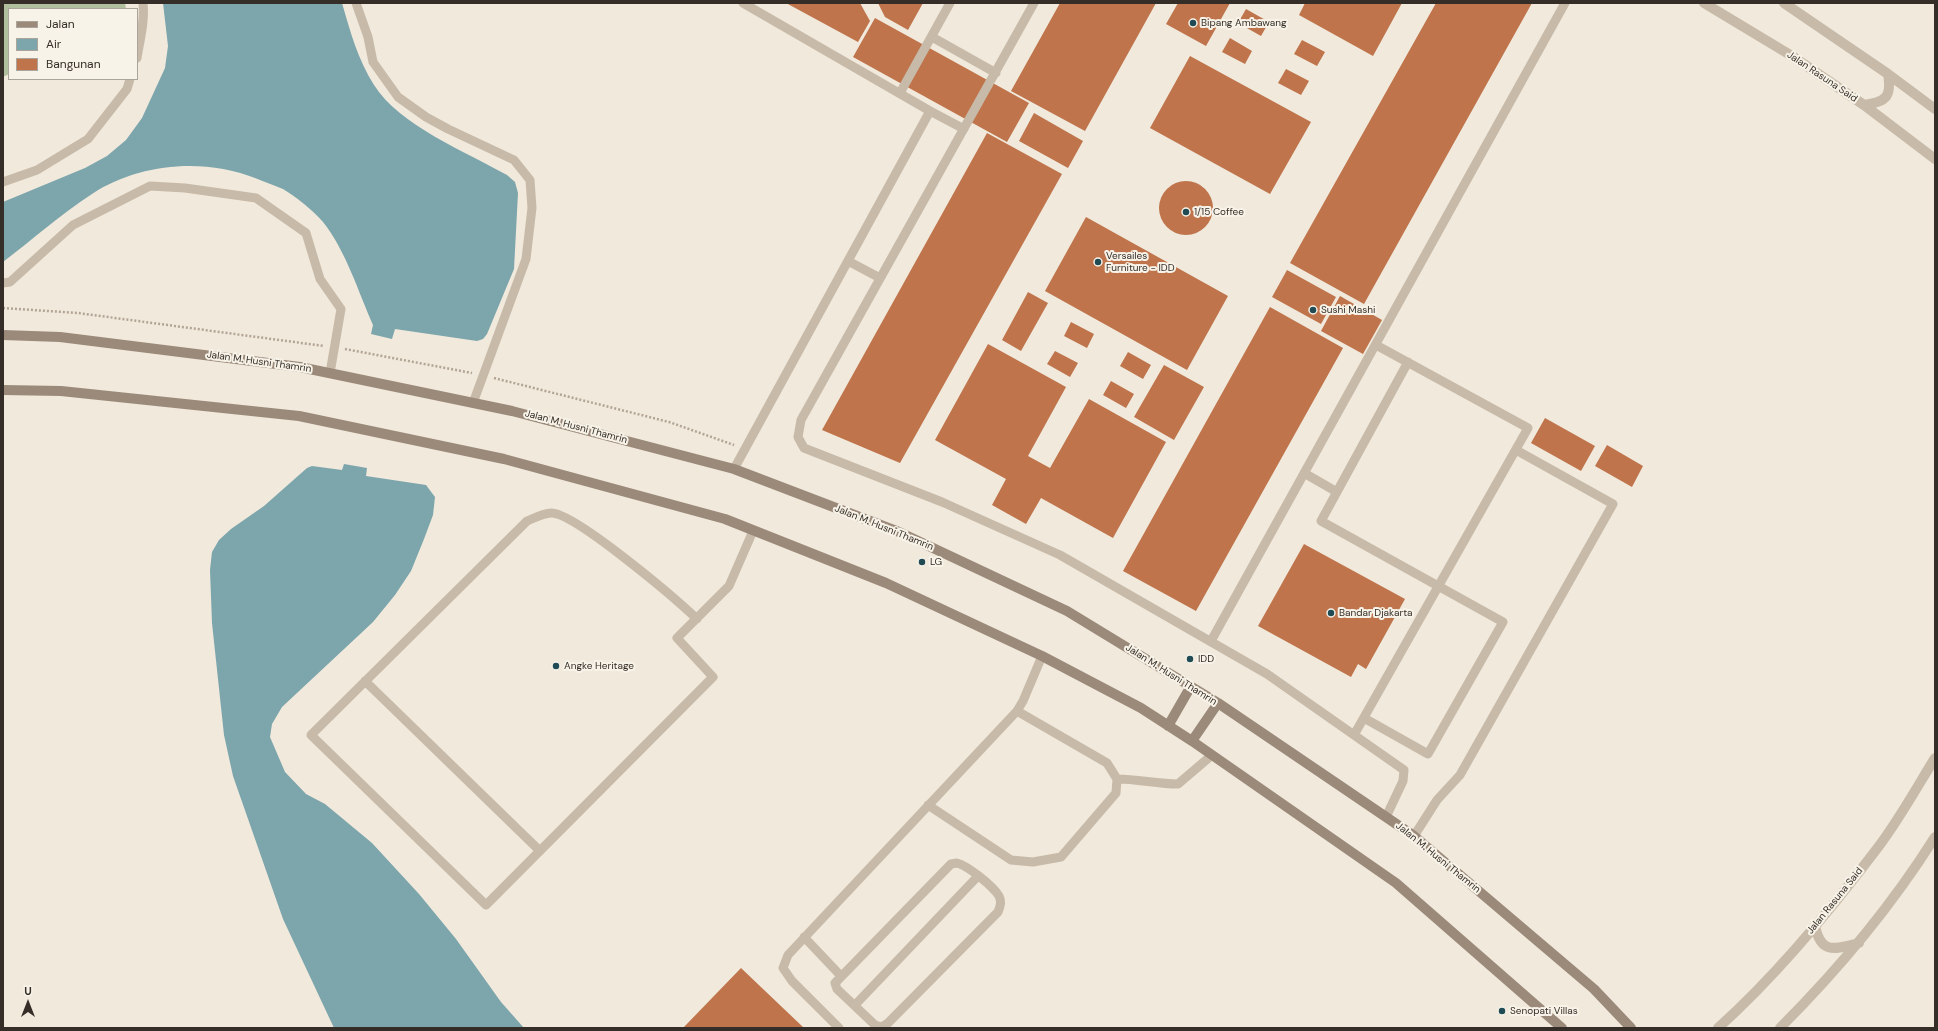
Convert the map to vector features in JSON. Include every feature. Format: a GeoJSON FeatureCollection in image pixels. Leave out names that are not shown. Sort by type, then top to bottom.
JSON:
{"type":"FeatureCollection","features":[{"type":"Feature","properties":{"kind":"main road","name":"Jalan M. Husni Thamrin"},"geometry":{"type":"LineString","coordinates":[[3,335],[60,337],[300,367],[512,411],[734,469],[899,532],[1067,611],[1218,703],[1414,836],[1594,989],[1631,1028]]}},
{"type":"Feature","properties":{"kind":"main road"},"geometry":{"type":"LineString","coordinates":[[3,390],[61,391],[299,416],[504,459],[725,519],[886,583],[1042,656],[1141,708],[1192,741],[1396,883],[1562,1028]]}},
{"type":"Feature","properties":{"kind":"main road"},"geometry":{"type":"LineString","coordinates":[[1168,726],[1191,686]]}},
{"type":"Feature","properties":{"kind":"main road"},"geometry":{"type":"LineString","coordinates":[[1192,741],[1218,703]]}},
{"type":"Feature","properties":{"kind":"street","name":"Jalan Rasuna Said"},"geometry":{"type":"LineString","coordinates":[[1704,3],[1792,56],[1864,105],[1935,159]]}},
{"type":"Feature","properties":{"kind":"street"},"geometry":{"type":"LineString","coordinates":[[1784,3],[1888,74],[1935,109]]}},
{"type":"Feature","properties":{"kind":"street"},"geometry":{"type":"LineString","coordinates":[[1864,105],[1883,100],[1888,94],[1890,87],[1888,74]]}},
{"type":"Feature","properties":{"kind":"street","name":"Jalan Rasuna Said"},"geometry":{"type":"LineString","coordinates":[[1718,1028],[1742,1006],[1796,950],[1880,845],[1935,758]]}},
{"type":"Feature","properties":{"kind":"street"},"geometry":{"type":"LineString","coordinates":[[1780,1028],[1820,988],[1859,943],[1935,837]]}},
{"type":"Feature","properties":{"kind":"street"},"geometry":{"type":"LineString","coordinates":[[1815,926],[1818,939],[1826,947],[1837,948],[1859,943]]}},
{"type":"Feature","properties":{"kind":"lane"},"geometry":{"type":"LineString","coordinates":[[138,53],[142,33],[144,12],[143,3]]}},
{"type":"Feature","properties":{"kind":"lane"},"geometry":{"type":"LineString","coordinates":[[356,3],[368,37],[373,62],[398,97],[426,117],[448,129],[514,160],[530,180],[532,208],[526,259],[472,403]]}},
{"type":"Feature","properties":{"kind":"lane"},"geometry":{"type":"LineString","coordinates":[[743,3],[930,111],[964,129]]}},
{"type":"Feature","properties":{"kind":"lane"},"geometry":{"type":"LineString","coordinates":[[900,93],[950,3]]}},
{"type":"Feature","properties":{"kind":"lane"},"geometry":{"type":"LineString","coordinates":[[1034,3],[801,420],[798,437],[804,448],[942,502],[1060,555],[1267,674],[1404,770],[1403,781],[1386,817]]}},
{"type":"Feature","properties":{"kind":"lane"},"geometry":{"type":"LineString","coordinates":[[1211,641],[1565,3]]}},
{"type":"Feature","properties":{"kind":"lane"},"geometry":{"type":"LineString","coordinates":[[932,37],[996,72]]}},
{"type":"Feature","properties":{"kind":"lane"},"geometry":{"type":"LineString","coordinates":[[3,182],[37,170],[88,139],[127,89],[130,80]]}},
{"type":"Feature","properties":{"kind":"lane"},"geometry":{"type":"LineString","coordinates":[[734,469],[930,111]]}},
{"type":"Feature","properties":{"kind":"lane"},"geometry":{"type":"LineString","coordinates":[[3,283],[10,282],[73,225],[150,186],[185,188],[256,198],[306,233],[320,279],[341,309],[330,373]]}},
{"type":"Feature","properties":{"kind":"lane"},"geometry":{"type":"LineString","coordinates":[[848,261],[880,278]]}},
{"type":"Feature","properties":{"kind":"lane"},"geometry":{"type":"LineString","coordinates":[[1354,735],[1528,428],[1376,344]]}},
{"type":"Feature","properties":{"kind":"lane"},"geometry":{"type":"LineString","coordinates":[[1364,718],[1428,754],[1503,622],[1321,521],[1408,362]]}},
{"type":"Feature","properties":{"kind":"lane"},"geometry":{"type":"LineString","coordinates":[[1414,836],[1437,800],[1460,775],[1613,504],[1516,450]]}},
{"type":"Feature","properties":{"kind":"lane"},"geometry":{"type":"LineString","coordinates":[[1304,473],[1337,492]]}},
{"type":"Feature","properties":{"kind":"lane"},"geometry":{"type":"LineString","coordinates":[[697,619],[672,595],[576,522],[551,513],[527,520],[311,735],[486,905],[713,677],[677,638],[697,619],[729,586],[753,531]]}},
{"type":"Feature","properties":{"kind":"lane"},"geometry":{"type":"LineString","coordinates":[[839,1028],[792,981],[783,968],[788,955],[1016,711],[1023,701],[1042,656]]}},
{"type":"Feature","properties":{"kind":"lane"},"geometry":{"type":"LineString","coordinates":[[365,681],[540,851]]}},
{"type":"Feature","properties":{"kind":"lane"},"geometry":{"type":"LineString","coordinates":[[928,805],[1011,860],[1033,862],[1061,857],[1116,793],[1117,779],[1107,763],[1016,711]]}},
{"type":"Feature","properties":{"kind":"lane"},"geometry":{"type":"LineString","coordinates":[[1117,779],[1141,779],[1156,784],[1178,784],[1212,755]]}},
{"type":"Feature","properties":{"kind":"lane"},"geometry":{"type":"LineString","coordinates":[[951,864],[965,865],[999,896],[1001,905],[998,912],[888,1023],[882,1027],[875,1025],[836,989],[835,983],[841,976],[951,864]]}},
{"type":"Feature","properties":{"kind":"lane"},"geometry":{"type":"LineString","coordinates":[[855,1005],[978,876]]}},
{"type":"Feature","properties":{"kind":"lane"},"geometry":{"type":"LineString","coordinates":[[804,937],[841,976]]}},
{"type":"Feature","properties":{"kind":"path"},"geometry":{"type":"LineString","coordinates":[[3,308],[86,314],[334,347],[416,361],[483,375],[669,422],[745,449]]}},
{"type":"Feature","properties":{"kind":"green space"},"geometry":{"type":"Polygon","coordinates":[[[3,3],[125,3],[126,8],[8,8],[8,74],[3,77],[3,3]]]}},
{"type":"Feature","properties":{"kind":"water"},"geometry":{"type":"Polygon","coordinates":[[[163,3],[342,3],[351,35],[363,66],[374,85],[385,99],[416,125],[453,147],[507,175],[515,182],[518,193],[514,269],[487,334],[483,339],[477,341],[395,329],[392,339],[371,334],[373,325],[345,258],[331,233],[319,217],[283,189],[255,178],[215,168],[193,166],[151,170],[110,184],[69,210],[3,262],[3,202],[85,168],[107,156],[126,140],[142,118],[165,68],[168,46],[163,3]]]}},
{"type":"Feature","properties":{"kind":"water"},"geometry":{"type":"Polygon","coordinates":[[[344,464],[367,468],[366,476],[426,485],[435,497],[433,515],[411,571],[395,595],[373,622],[282,707],[272,724],[270,737],[285,772],[306,794],[325,804],[372,843],[419,894],[456,939],[501,1002],[524,1028],[334,1028],[283,919],[233,776],[224,735],[212,623],[210,570],[212,552],[219,540],[231,529],[264,506],[307,468],[312,466],[342,470],[344,464]]]}},
{"type":"Feature","properties":{"kind":"building"},"geometry":{"type":"Polygon","coordinates":[[[786,3],[860,3],[870,21],[858,42],[786,3]]]}},
{"type":"Feature","properties":{"kind":"building"},"geometry":{"type":"Polygon","coordinates":[[[878,3],[923,3],[908,30],[885,17],[878,3]]]}},
{"type":"Feature","properties":{"kind":"building"},"geometry":{"type":"Polygon","coordinates":[[[1060,3],[1156,3],[1085,131],[1011,91],[1060,3]]]}},
{"type":"Feature","properties":{"kind":"building"},"geometry":{"type":"Polygon","coordinates":[[[1178,3],[1230,3],[1206,46],[1166,24],[1178,3]]]}},
{"type":"Feature","properties":{"kind":"building"},"geometry":{"type":"Polygon","coordinates":[[[1305,3],[1402,3],[1373,56],[1299,15],[1305,3]]]}},
{"type":"Feature","properties":{"kind":"building"},"geometry":{"type":"Polygon","coordinates":[[[1436,3],[1532,3],[1364,304],[1290,263],[1436,3]]]}},
{"type":"Feature","properties":{"kind":"building"},"geometry":{"type":"Polygon","coordinates":[[[1246,9],[1269,22],[1261,36],[1238,23],[1246,9]]]}},
{"type":"Feature","properties":{"kind":"building"},"geometry":{"type":"Polygon","coordinates":[[[875,18],[1029,103],[1007,142],[853,57],[875,18]]]}},
{"type":"Feature","properties":{"kind":"building"},"geometry":{"type":"Polygon","coordinates":[[[1230,38],[1252,51],[1245,64],[1222,52],[1230,38]]]}},
{"type":"Feature","properties":{"kind":"building"},"geometry":{"type":"Polygon","coordinates":[[[1302,40],[1325,52],[1317,66],[1294,54],[1302,40]]]}},
{"type":"Feature","properties":{"kind":"building"},"geometry":{"type":"Polygon","coordinates":[[[1190,56],[1311,122],[1270,194],[1150,128],[1190,56]]]}},
{"type":"Feature","properties":{"kind":"building"},"geometry":{"type":"Polygon","coordinates":[[[1286,69],[1309,81],[1301,95],[1278,83],[1286,69]]]}},
{"type":"Feature","properties":{"kind":"building"},"geometry":{"type":"Polygon","coordinates":[[[1034,113],[1083,141],[1068,168],[1019,141],[1034,113]]]}},
{"type":"Feature","properties":{"kind":"building"},"geometry":{"type":"Polygon","coordinates":[[[987,133],[1062,174],[900,463],[822,430],[987,133]]]}},
{"type":"Feature","properties":{"kind":"building","name":"1/15 Coffee"},"geometry":{"type":"Polygon","coordinates":[[[1181,181],[1191,181],[1201,185],[1209,193],[1213,203],[1213,213],[1209,223],[1201,231],[1191,235],[1181,235],[1171,231],[1163,223],[1159,213],[1159,203],[1163,193],[1171,185],[1181,181]]]}},
{"type":"Feature","properties":{"kind":"building"},"geometry":{"type":"Polygon","coordinates":[[[1086,217],[1228,296],[1187,370],[1045,291],[1086,217]]]}},
{"type":"Feature","properties":{"kind":"building","name":"Sushi Mashi"},"geometry":{"type":"Polygon","coordinates":[[[1287,270],[1336,297],[1321,324],[1272,297],[1287,270]]]}},
{"type":"Feature","properties":{"kind":"building"},"geometry":{"type":"Polygon","coordinates":[[[1028,292],[1048,303],[1021,351],[1002,340],[1028,292]]]}},
{"type":"Feature","properties":{"kind":"building"},"geometry":{"type":"Polygon","coordinates":[[[1340,296],[1382,320],[1363,354],[1321,331],[1340,296]]]}},
{"type":"Feature","properties":{"kind":"building"},"geometry":{"type":"Polygon","coordinates":[[[1270,307],[1343,348],[1196,611],[1123,571],[1270,307]]]}},
{"type":"Feature","properties":{"kind":"building"},"geometry":{"type":"Polygon","coordinates":[[[1071,322],[1094,334],[1087,348],[1064,336],[1071,322]]]}},
{"type":"Feature","properties":{"kind":"building"},"geometry":{"type":"Polygon","coordinates":[[[988,344],[1066,387],[1028,456],[1050,468],[1089,399],[1166,442],[1113,538],[1041,498],[1026,524],[992,505],[1006,479],[935,440],[988,344]]]}},
{"type":"Feature","properties":{"kind":"building"},"geometry":{"type":"Polygon","coordinates":[[[1055,351],[1078,363],[1070,377],[1047,364],[1055,351]]]}},
{"type":"Feature","properties":{"kind":"building"},"geometry":{"type":"Polygon","coordinates":[[[1128,352],[1151,365],[1143,379],[1120,366],[1128,352]]]}},
{"type":"Feature","properties":{"kind":"building"},"geometry":{"type":"Polygon","coordinates":[[[1164,365],[1204,387],[1174,440],[1134,417],[1164,365]]]}},
{"type":"Feature","properties":{"kind":"building"},"geometry":{"type":"Polygon","coordinates":[[[1111,381],[1134,394],[1126,408],[1103,395],[1111,381]]]}},
{"type":"Feature","properties":{"kind":"building"},"geometry":{"type":"Polygon","coordinates":[[[1545,418],[1595,446],[1581,471],[1531,443],[1545,418]]]}},
{"type":"Feature","properties":{"kind":"building"},"geometry":{"type":"Polygon","coordinates":[[[1607,445],[1643,466],[1632,487],[1595,466],[1607,445]]]}},
{"type":"Feature","properties":{"kind":"building","name":"Bandar Djakarta"},"geometry":{"type":"Polygon","coordinates":[[[1304,544],[1405,599],[1366,669],[1358,664],[1351,677],[1258,626],[1304,544]]]}},
{"type":"Feature","properties":{"kind":"building"},"geometry":{"type":"Polygon","coordinates":[[[741,968],[804,1028],[683,1028],[741,968]]]}},
{"type":"Feature","properties":{"kind":"place","name":"Bipang Ambawang"},"geometry":{"type":"Point","coordinates":[1193,23]}},
{"type":"Feature","properties":{"kind":"place","name":"1/15 Coffee"},"geometry":{"type":"Point","coordinates":[1186,212]}},
{"type":"Feature","properties":{"kind":"place","name":"Versailes Furniture - IDD"},"geometry":{"type":"Point","coordinates":[1098,262]}},
{"type":"Feature","properties":{"kind":"place","name":"Sushi Mashi"},"geometry":{"type":"Point","coordinates":[1313,310]}},
{"type":"Feature","properties":{"kind":"place","name":"LG"},"geometry":{"type":"Point","coordinates":[922,562]}},
{"type":"Feature","properties":{"kind":"place","name":"Bandar Djakarta"},"geometry":{"type":"Point","coordinates":[1331,613]}},
{"type":"Feature","properties":{"kind":"place","name":"IDD"},"geometry":{"type":"Point","coordinates":[1190,659]}},
{"type":"Feature","properties":{"kind":"place","name":"Angke Heritage"},"geometry":{"type":"Point","coordinates":[556,666]}},
{"type":"Feature","properties":{"kind":"place","name":"Senopati Villas"},"geometry":{"type":"Point","coordinates":[1502,1011]}}]}
